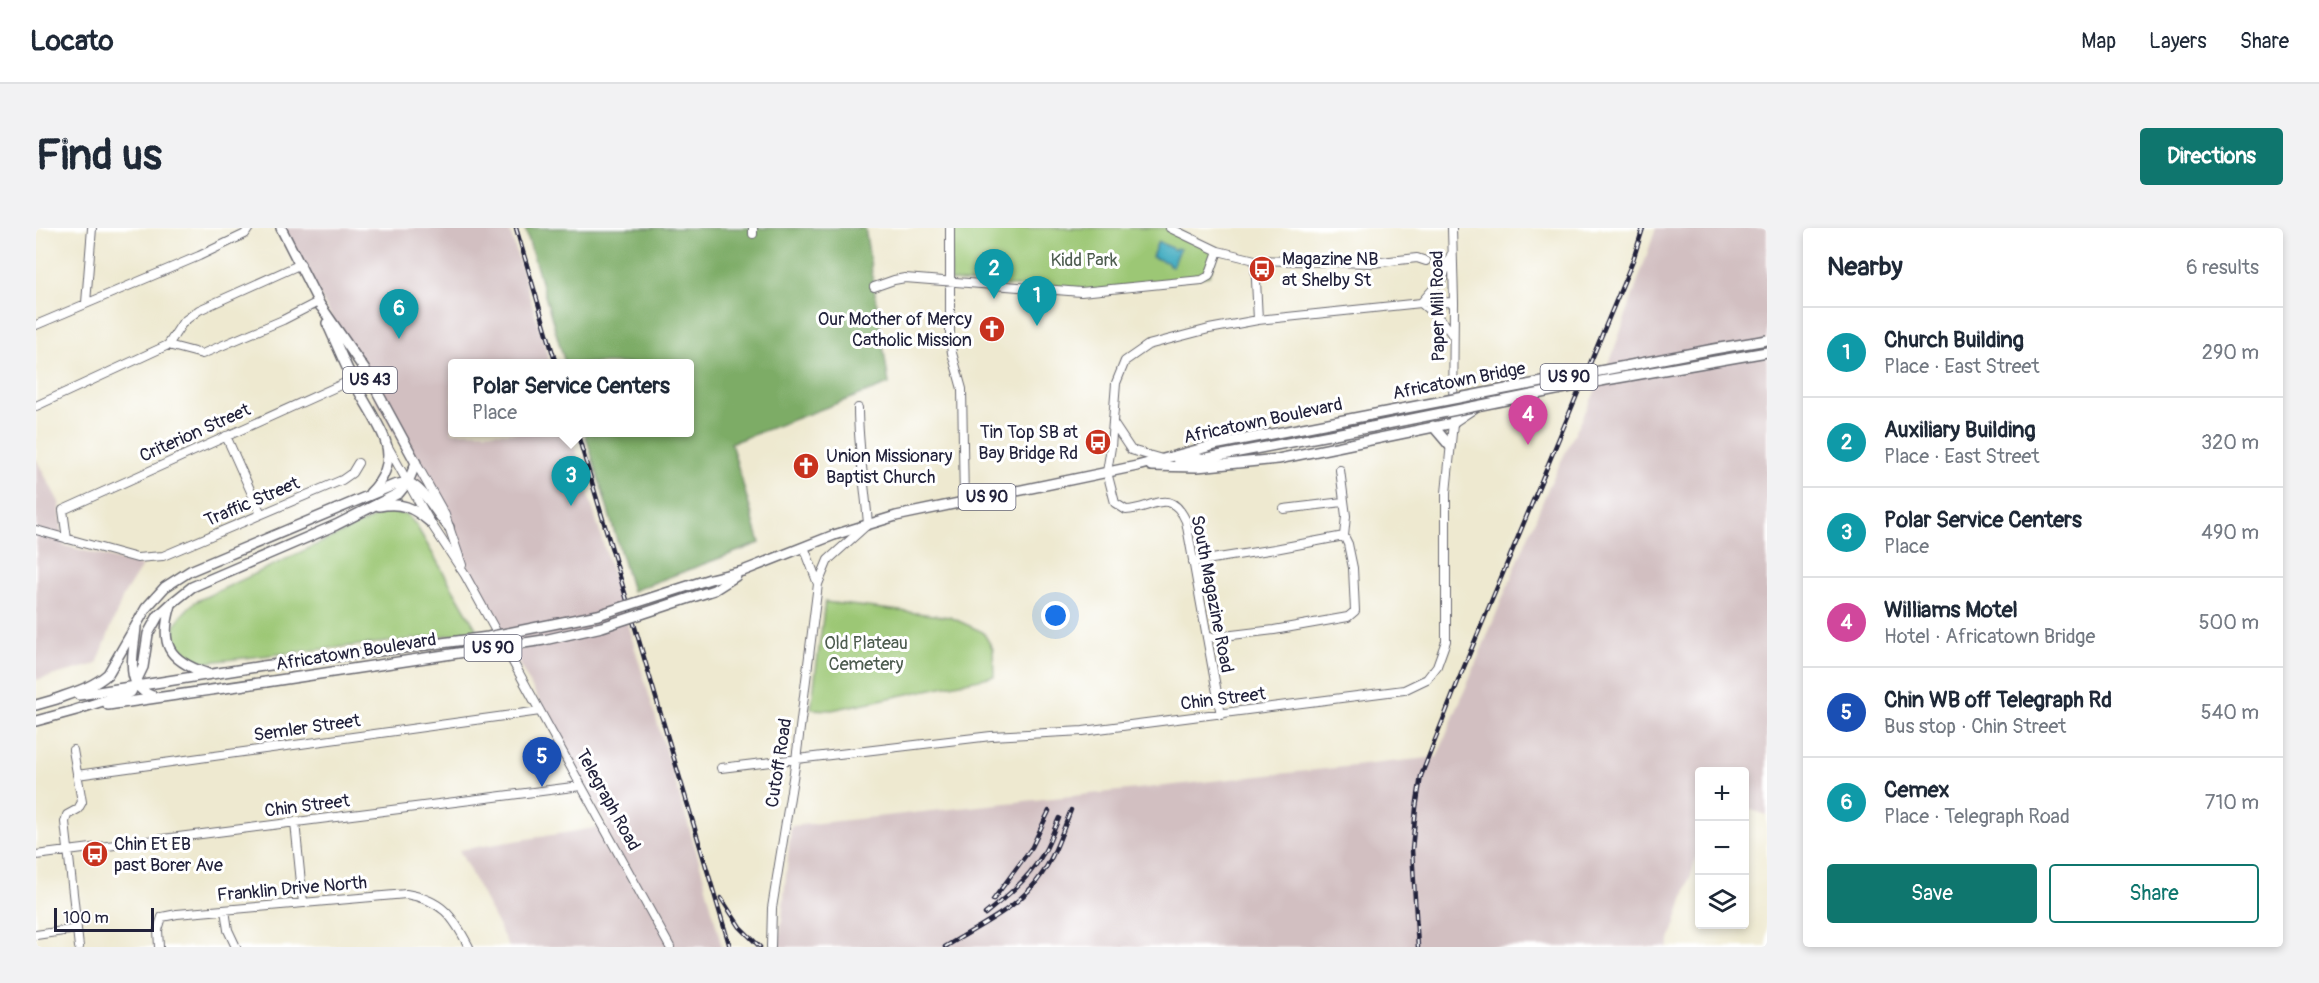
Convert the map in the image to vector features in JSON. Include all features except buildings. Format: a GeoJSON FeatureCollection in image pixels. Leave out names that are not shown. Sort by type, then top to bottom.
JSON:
{"type":"FeatureCollection","features":[{"type":"Feature","properties":{"kind":"main road","name":"Telegraph Road"},"geometry":{"type":"LineString","coordinates":[[281,228],[301,264],[352,380],[386,443]]}},
{"type":"Feature","properties":{"kind":"main road","name":"Telegraph Road"},"geometry":{"type":"LineString","coordinates":[[318,302],[367,373],[416,463]]}},
{"type":"Feature","properties":{"kind":"main road","name":"Africatown Bridge"},"geometry":{"type":"LineString","coordinates":[[1370,415],[1767,340]]}},
{"type":"Feature","properties":{"kind":"main road","name":"Africatown Bridge"},"geometry":{"type":"LineString","coordinates":[[1372,427],[1767,350]]}},
{"type":"Feature","properties":{"kind":"main road","name":"Africatown Boulevard"},"geometry":{"type":"LineString","coordinates":[[36,705],[53,699],[263,666],[499,634],[598,615],[710,579],[743,571],[804,547],[896,516],[1137,466],[1219,444],[1370,415]]}},
{"type":"Feature","properties":{"kind":"main road"},"geometry":{"type":"LineString","coordinates":[[1137,466],[1197,467],[1278,459],[1453,423]]}},
{"type":"Feature","properties":{"kind":"main road"},"geometry":{"type":"LineString","coordinates":[[1433,426],[1450,446]]}},
{"type":"Feature","properties":{"kind":"main road","name":"Africatown Boulevard"},"geometry":{"type":"LineString","coordinates":[[1163,460],[1207,458],[1372,427]]}},
{"type":"Feature","properties":{"kind":"main road"},"geometry":{"type":"LineString","coordinates":[[366,497],[376,488],[385,471],[388,458],[386,443]]}},
{"type":"Feature","properties":{"kind":"main road"},"geometry":{"type":"LineString","coordinates":[[75,710],[131,692],[136,686],[143,667],[148,634],[158,616],[192,587],[336,525],[399,493],[408,482],[416,463]]}},
{"type":"Feature","properties":{"kind":"main road"},"geometry":{"type":"LineString","coordinates":[[53,699],[93,685],[108,674],[146,608],[165,587],[190,571],[366,497],[408,482]]}},
{"type":"Feature","properties":{"kind":"main road"},"geometry":{"type":"LineString","coordinates":[[408,482],[424,492],[448,527]]}},
{"type":"Feature","properties":{"kind":"main road"},"geometry":{"type":"LineString","coordinates":[[370,508],[402,505],[418,512],[429,522]]}},
{"type":"Feature","properties":{"kind":"main road","name":"Africatown Boulevard"},"geometry":{"type":"LineString","coordinates":[[36,721],[75,710],[544,640],[602,627],[714,590],[743,571]]}},
{"type":"Feature","properties":{"kind":"main road"},"geometry":{"type":"LineString","coordinates":[[172,603],[165,625],[165,637],[169,649],[184,664],[210,674]]}},
{"type":"Feature","properties":{"kind":"main road"},"geometry":{"type":"LineString","coordinates":[[136,624],[132,671],[136,686],[143,693],[159,698]]}},
{"type":"Feature","properties":{"kind":"street"},"geometry":{"type":"LineString","coordinates":[[86,303],[92,228]]}},
{"type":"Feature","properties":{"kind":"street"},"geometry":{"type":"LineString","coordinates":[[36,325],[199,256],[245,234],[249,228]]}},
{"type":"Feature","properties":{"kind":"street"},"geometry":{"type":"LineString","coordinates":[[950,228],[951,346],[962,389],[964,502]]}},
{"type":"Feature","properties":{"kind":"street"},"geometry":{"type":"LineString","coordinates":[[1170,228],[1218,251],[1255,261],[1372,263],[1417,258],[1426,261]]}},
{"type":"Feature","properties":{"kind":"street","name":"Paper Mill Road"},"geometry":{"type":"LineString","coordinates":[[1452,228],[1454,384]]}},
{"type":"Feature","properties":{"kind":"street"},"geometry":{"type":"LineString","coordinates":[[874,287],[905,278],[1081,292],[1202,280],[1209,276],[1218,251]]}},
{"type":"Feature","properties":{"kind":"street"},"geometry":{"type":"LineString","coordinates":[[1421,303],[1442,279],[1452,252]]}},
{"type":"Feature","properties":{"kind":"street"},"geometry":{"type":"LineString","coordinates":[[1255,261],[1258,320]]}},
{"type":"Feature","properties":{"kind":"street"},"geometry":{"type":"LineString","coordinates":[[36,406],[168,345],[183,322],[199,310],[301,264]]}},
{"type":"Feature","properties":{"kind":"street"},"geometry":{"type":"LineString","coordinates":[[168,345],[202,354],[283,320],[318,302]]}},
{"type":"Feature","properties":{"kind":"street"},"geometry":{"type":"LineString","coordinates":[[1107,472],[1119,371],[1125,362],[1137,352],[1160,341],[1258,320],[1421,303],[1454,302]]}},
{"type":"Feature","properties":{"kind":"street"},"geometry":{"type":"LineString","coordinates":[[1421,303],[1444,323],[1454,337]]}},
{"type":"Feature","properties":{"kind":"street"},"geometry":{"type":"LineString","coordinates":[[1453,423],[1487,400],[1767,350]]}},
{"type":"Feature","properties":{"kind":"street","name":"Criterion Street"},"geometry":{"type":"LineString","coordinates":[[67,539],[63,510],[367,373]]}},
{"type":"Feature","properties":{"kind":"street","name":"Chin Street"},"geometry":{"type":"LineString","coordinates":[[721,768],[991,736],[1083,731],[1221,715],[1404,690],[1427,679],[1437,666],[1446,641],[1446,494],[1453,423],[1454,384]]}},
{"type":"Feature","properties":{"kind":"street"},"geometry":{"type":"LineString","coordinates":[[858,408],[858,448],[863,468],[868,524]]}},
{"type":"Feature","properties":{"kind":"street"},"geometry":{"type":"LineString","coordinates":[[1113,423],[1131,450],[1163,460]]}},
{"type":"Feature","properties":{"kind":"street"},"geometry":{"type":"LineString","coordinates":[[226,436],[261,514]]}},
{"type":"Feature","properties":{"kind":"street","name":"Telegraph Road"},"geometry":{"type":"LineString","coordinates":[[386,443],[429,522],[465,575],[670,947]]}},
{"type":"Feature","properties":{"kind":"street","name":"Traffic Street"},"geometry":{"type":"LineString","coordinates":[[67,539],[137,558],[151,559],[163,556],[342,480],[352,473],[358,463]]}},
{"type":"Feature","properties":{"kind":"street","name":"Telegraph Road"},"geometry":{"type":"LineString","coordinates":[[416,463],[445,515],[465,575]]}},
{"type":"Feature","properties":{"kind":"street"},"geometry":{"type":"LineString","coordinates":[[1207,638],[1274,630],[1348,617],[1355,611],[1353,568],[1344,536],[1346,516],[1340,470]]}},
{"type":"Feature","properties":{"kind":"street","name":"South Magazine Road"},"geometry":{"type":"LineString","coordinates":[[1107,472],[1112,498],[1114,503],[1121,508],[1132,510],[1162,501],[1177,505],[1186,521],[1221,715]]}},
{"type":"Feature","properties":{"kind":"street"},"geometry":{"type":"LineString","coordinates":[[1284,509],[1343,502]]}},
{"type":"Feature","properties":{"kind":"street","name":"Cutoff Road"},"geometry":{"type":"LineString","coordinates":[[771,947],[772,908],[796,760],[818,584],[828,560],[868,524]]}},
{"type":"Feature","properties":{"kind":"street"},"geometry":{"type":"LineString","coordinates":[[36,530],[67,539]]}},
{"type":"Feature","properties":{"kind":"street"},"geometry":{"type":"LineString","coordinates":[[1193,562],[1286,548],[1344,536]]}},
{"type":"Feature","properties":{"kind":"street","name":"Cutoff Road"},"geometry":{"type":"LineString","coordinates":[[804,547],[818,584]]}},
{"type":"Feature","properties":{"kind":"street","name":"Semler Street"},"geometry":{"type":"LineString","coordinates":[[77,775],[540,711]]}},
{"type":"Feature","properties":{"kind":"street"},"geometry":{"type":"LineString","coordinates":[[73,750],[82,802],[78,809],[67,815],[65,822],[79,947]]}},
{"type":"Feature","properties":{"kind":"street","name":"Chin Street"},"geometry":{"type":"LineString","coordinates":[[36,855],[581,786]]}},
{"type":"Feature","properties":{"kind":"street"},"geometry":{"type":"LineString","coordinates":[[295,822],[303,903]]}},
{"type":"Feature","properties":{"kind":"street","name":"Franklin Drive North"},"geometry":{"type":"LineString","coordinates":[[159,947],[158,930],[162,917],[406,894],[425,897],[440,905],[458,926],[469,947]]}},
{"type":"Feature","properties":{"kind":"street"},"geometry":{"type":"LineString","coordinates":[[225,910],[228,930],[236,947]]}},
{"type":"Feature","properties":{"kind":"street"},"geometry":{"type":"LineString","coordinates":[[36,935],[77,930]]}},
{"type":"Feature","properties":{"kind":"shaded area"},"geometry":{"type":"Polygon","coordinates":[[[283,228],[509,228],[549,359],[448,359],[448,437],[571,437],[700,864],[722,947],[509,947],[459,850],[607,826],[283,228]]]}},
{"type":"Feature","properties":{"kind":"shaded area"},"geometry":{"type":"Polygon","coordinates":[[[1656,228],[1767,228],[1767,815],[1749,809],[1749,767],[1695,767],[1695,862],[1668,947],[779,947],[791,826],[1437,757],[1549,486],[1611,359],[1656,228]]]}},
{"type":"Feature","properties":{"kind":"shaded area"},"geometry":{"type":"Polygon","coordinates":[[[36,459],[60,504],[63,545],[142,566],[123,596],[97,664],[36,680],[36,459]]]}},
{"type":"Feature","properties":{"kind":"green space"},"geometry":{"type":"Polygon","coordinates":[[[525,228],[865,228],[889,384],[731,443],[760,543],[632,591],[586,437],[694,437],[694,359],[564,359],[525,228]]]}},
{"type":"Feature","properties":{"kind":"green space","name":"Kidd Park"},"geometry":{"type":"Polygon","coordinates":[[[950,228],[1170,228],[1218,251],[1209,276],[1081,292],[951,281],[950,228]]]}},
{"type":"Feature","properties":{"kind":"green space"},"geometry":{"type":"Polygon","coordinates":[[[388,511],[407,515],[416,525],[478,632],[208,662],[194,659],[177,645],[174,632],[176,624],[195,602],[388,511]]]}},
{"type":"Feature","properties":{"kind":"green space","name":"Old Plateau Cemetery"},"geometry":{"type":"Polygon","coordinates":[[[825,602],[950,617],[983,632],[993,649],[994,676],[832,710],[811,709],[825,602]]]}},
{"type":"Feature","properties":{"kind":"water"},"geometry":{"type":"Polygon","coordinates":[[[1158,241],[1175,250],[1180,249],[1173,266],[1152,257],[1158,241]]]}},
{"type":"Feature","properties":{"kind":"railway"},"geometry":{"type":"LineString","coordinates":[[516,228],[555,359]]}},
{"type":"Feature","properties":{"kind":"railway"},"geometry":{"type":"LineString","coordinates":[[1418,947],[1412,850],[1421,776],[1633,260],[1643,228]]}},
{"type":"Feature","properties":{"kind":"railway"},"geometry":{"type":"LineString","coordinates":[[578,437],[730,947]]}},
{"type":"Feature","properties":{"kind":"railway"},"geometry":{"type":"LineString","coordinates":[[945,947],[1010,907],[1033,886],[1051,859],[1071,810]]}},
{"type":"Feature","properties":{"kind":"railway"},"geometry":{"type":"LineString","coordinates":[[993,900],[1032,847],[1049,811]]}},
{"type":"Feature","properties":{"kind":"railway"},"geometry":{"type":"LineString","coordinates":[[985,914],[1016,888],[1029,873],[1046,848],[1059,818]]}},
{"type":"Feature","properties":{"kind":"railway"},"geometry":{"type":"LineString","coordinates":[[721,898],[740,927],[760,947]]}},
{"type":"Feature","properties":{"kind":"place","name":"Magazine NB at Shelby St"},"geometry":{"type":"Point","coordinates":[1262,269]}},
{"type":"Feature","properties":{"kind":"place","name":"Auxiliary Building"},"geometry":{"type":"Point","coordinates":[994,299]}},
{"type":"Feature","properties":{"kind":"place","name":"Church Building"},"geometry":{"type":"Point","coordinates":[1037,326]}},
{"type":"Feature","properties":{"kind":"place","name":"Our Mother of Mercy Catholic Mission"},"geometry":{"type":"Point","coordinates":[992,329]}},
{"type":"Feature","properties":{"kind":"place","name":"Cemex"},"geometry":{"type":"Point","coordinates":[399,339]}},
{"type":"Feature","properties":{"kind":"place","name":"Tin Top SB at Bay Bridge Rd"},"geometry":{"type":"Point","coordinates":[1098,442]}},
{"type":"Feature","properties":{"kind":"place","name":"Williams Motel"},"geometry":{"type":"Point","coordinates":[1528,445]}},
{"type":"Feature","properties":{"kind":"place","name":"Union Missionary Baptist Church"},"geometry":{"type":"Point","coordinates":[806,466]}},
{"type":"Feature","properties":{"kind":"place","name":"Polar Service Centers"},"geometry":{"type":"Point","coordinates":[571,506]}},
{"type":"Feature","properties":{"kind":"place","name":"Chin WB off Telegraph Rd"},"geometry":{"type":"Point","coordinates":[542,787]}},
{"type":"Feature","properties":{"kind":"place","name":"Chin Et EB past Borer Ave"},"geometry":{"type":"Point","coordinates":[95,854]}}]}
